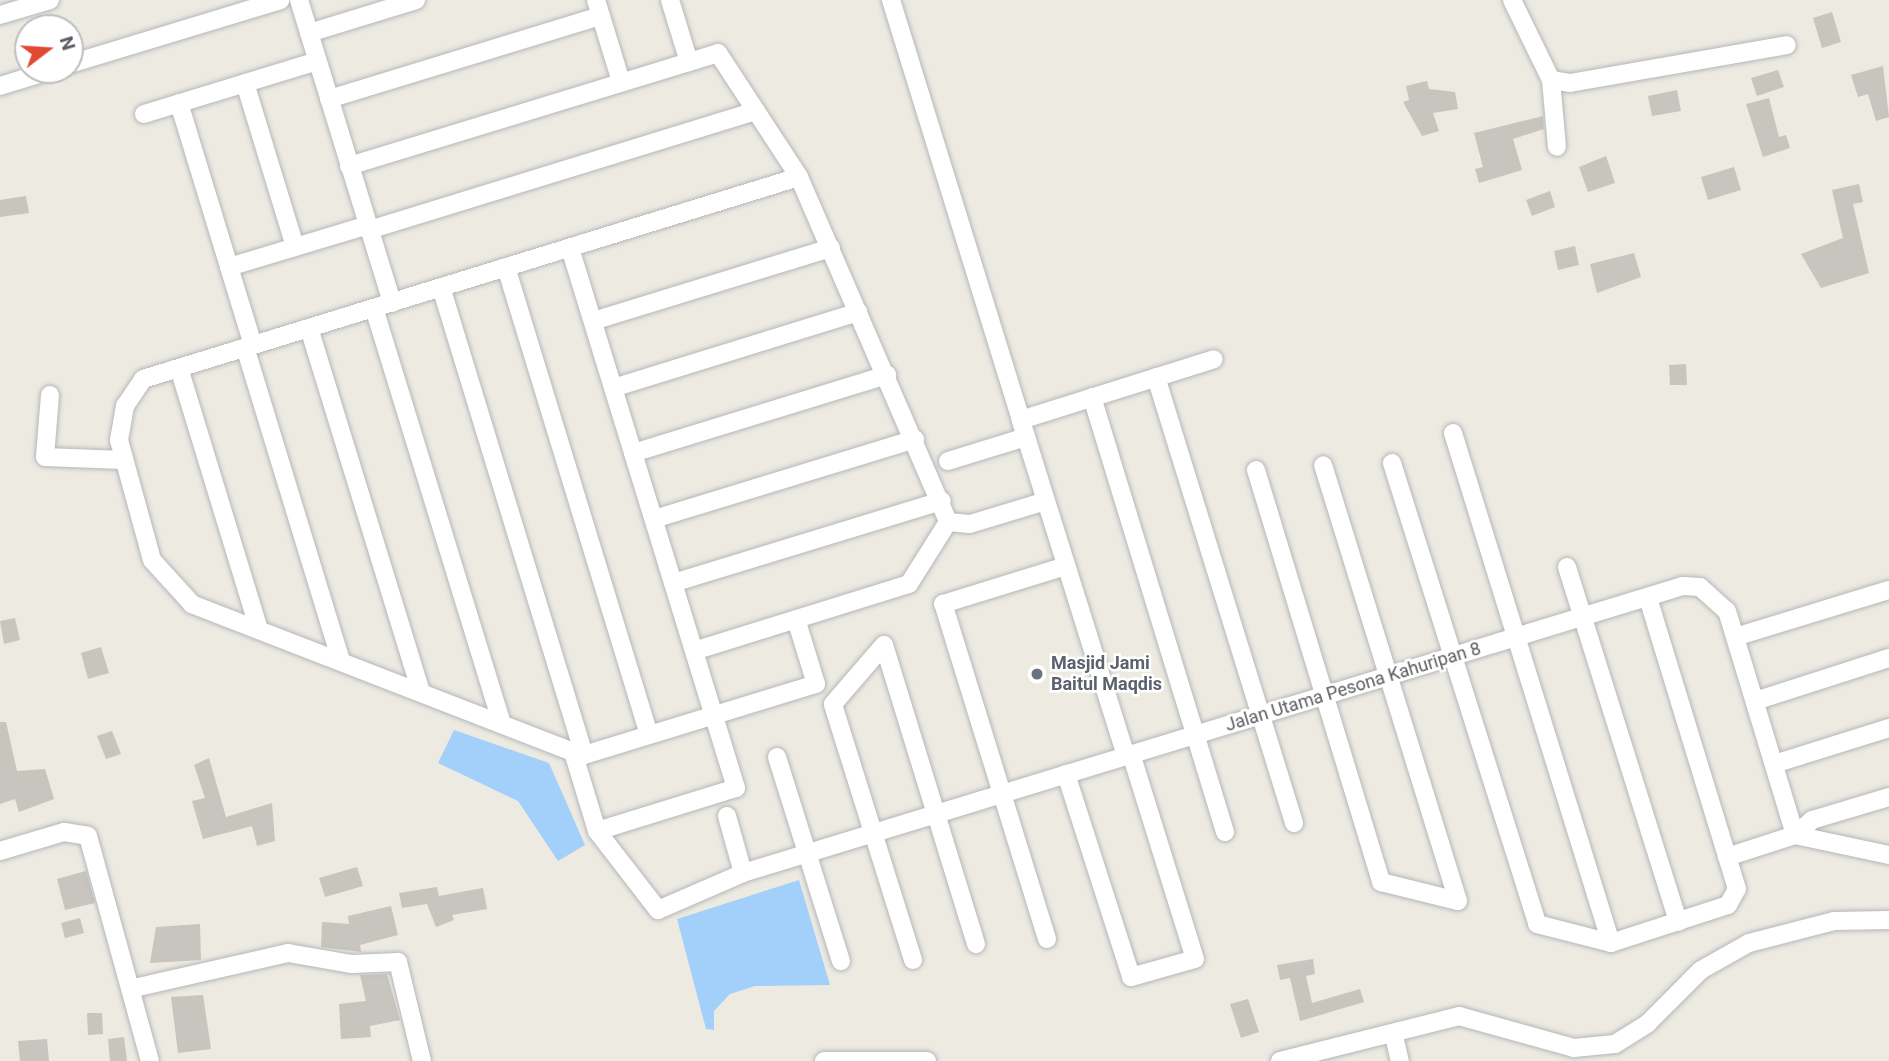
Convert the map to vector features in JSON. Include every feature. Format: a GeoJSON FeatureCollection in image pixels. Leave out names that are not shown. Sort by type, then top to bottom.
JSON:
{"type":"FeatureCollection","features":[{"type":"Feature","properties":{"kind":"street"},"geometry":{"type":"LineString","coordinates":[[0,15],[50,0]]}},
{"type":"Feature","properties":{"kind":"street"},"geometry":{"type":"LineString","coordinates":[[84,60],[280,0]]}},
{"type":"Feature","properties":{"kind":"street"},"geometry":{"type":"LineString","coordinates":[[299,0],[368,227],[383,305],[502,724]]}},
{"type":"Feature","properties":{"kind":"street"},"geometry":{"type":"LineString","coordinates":[[309,33],[416,0]]}},
{"type":"Feature","properties":{"kind":"street"},"geometry":{"type":"LineString","coordinates":[[670,0],[689,62]]}},
{"type":"Feature","properties":{"kind":"street"},"geometry":{"type":"LineString","coordinates":[[891,0],[1066,566],[1195,959],[1131,977],[1066,774]]}},
{"type":"Feature","properties":{"kind":"street"},"geometry":{"type":"LineString","coordinates":[[1511,0],[1551,80],[1557,147]]}},
{"type":"Feature","properties":{"kind":"street"},"geometry":{"type":"LineString","coordinates":[[329,99],[599,8],[621,82]]}},
{"type":"Feature","properties":{"kind":"street"},"geometry":{"type":"LineString","coordinates":[[1551,80],[1593,81],[1787,45]]}},
{"type":"Feature","properties":{"kind":"street"},"geometry":{"type":"LineString","coordinates":[[349,166],[718,53],[799,177],[943,501],[948,522],[909,584],[694,651]]}},
{"type":"Feature","properties":{"kind":"street"},"geometry":{"type":"LineString","coordinates":[[144,114],[317,61]]}},
{"type":"Feature","properties":{"kind":"street"},"geometry":{"type":"LineString","coordinates":[[244,83],[295,247]]}},
{"type":"Feature","properties":{"kind":"street"},"geometry":{"type":"LineString","coordinates":[[179,103],[229,267],[249,346],[341,661]]}},
{"type":"Feature","properties":{"kind":"street"},"geometry":{"type":"LineString","coordinates":[[229,267],[756,111]]}},
{"type":"Feature","properties":{"kind":"street"},"geometry":{"type":"LineString","coordinates":[[796,619],[816,684],[578,754],[192,604],[152,561],[123,460],[125,405],[142,379],[799,177]]}},
{"type":"Feature","properties":{"kind":"street"},"geometry":{"type":"LineString","coordinates":[[440,287],[578,754],[597,831],[736,788],[570,248]]}},
{"type":"Feature","properties":{"kind":"street"},"geometry":{"type":"LineString","coordinates":[[593,321],[831,248]]}},
{"type":"Feature","properties":{"kind":"street"},"geometry":{"type":"LineString","coordinates":[[506,267],[649,735]]}},
{"type":"Feature","properties":{"kind":"street"},"geometry":{"type":"LineString","coordinates":[[613,388],[859,312]]}},
{"type":"Feature","properties":{"kind":"street"},"geometry":{"type":"LineString","coordinates":[[309,328],[421,693]]}},
{"type":"Feature","properties":{"kind":"street"},"geometry":{"type":"LineString","coordinates":[[948,461],[1092,397],[1214,359]]}},
{"type":"Feature","properties":{"kind":"street"},"geometry":{"type":"LineString","coordinates":[[179,368],[259,630]]}},
{"type":"Feature","properties":{"kind":"street"},"geometry":{"type":"LineString","coordinates":[[633,453],[887,375]]}},
{"type":"Feature","properties":{"kind":"street"},"geometry":{"type":"LineString","coordinates":[[1156,377],[1294,823]]}},
{"type":"Feature","properties":{"kind":"street"},"geometry":{"type":"LineString","coordinates":[[50,395],[45,457],[123,460]]}},
{"type":"Feature","properties":{"kind":"street"},"geometry":{"type":"LineString","coordinates":[[1092,397],[1225,832]]}},
{"type":"Feature","properties":{"kind":"street"},"geometry":{"type":"LineString","coordinates":[[1453,433],[1611,943]]}},
{"type":"Feature","properties":{"kind":"street"},"geometry":{"type":"LineString","coordinates":[[653,519],[915,439]]}},
{"type":"Feature","properties":{"kind":"street"},"geometry":{"type":"LineString","coordinates":[[1392,463],[1537,923],[1611,943],[1678,922],[1735,898],[1727,857],[1648,597]]}},
{"type":"Feature","properties":{"kind":"street"},"geometry":{"type":"LineString","coordinates":[[1255,470],[1381,882],[1458,901],[1323,465]]}},
{"type":"Feature","properties":{"kind":"street"},"geometry":{"type":"LineString","coordinates":[[673,583],[943,501]]}},
{"type":"Feature","properties":{"kind":"street"},"geometry":{"type":"LineString","coordinates":[[948,522],[970,524],[1046,501]]}},
{"type":"Feature","properties":{"kind":"street"},"geometry":{"type":"LineString","coordinates":[[1047,939],[943,604],[1066,566]]}},
{"type":"Feature","properties":{"kind":"street"},"geometry":{"type":"LineString","coordinates":[[1567,567],[1678,922]]}},
{"type":"Feature","properties":{"kind":"street","name":"Jalan Utama Pesona Kahuripan 8"},"geometry":{"type":"LineString","coordinates":[[597,831],[658,910],[743,873],[807,853],[1648,597],[1700,587],[1727,611],[1795,835]]}},
{"type":"Feature","properties":{"kind":"street"},"geometry":{"type":"LineString","coordinates":[[1735,637],[1889,590]]}},
{"type":"Feature","properties":{"kind":"street"},"geometry":{"type":"LineString","coordinates":[[912,960],[833,704],[884,645],[976,944]]}},
{"type":"Feature","properties":{"kind":"street"},"geometry":{"type":"LineString","coordinates":[[1755,701],[1889,659]]}},
{"type":"Feature","properties":{"kind":"street"},"geometry":{"type":"LineString","coordinates":[[1774,764],[1889,728]]}},
{"type":"Feature","properties":{"kind":"street"},"geometry":{"type":"LineString","coordinates":[[777,757],[841,961]]}},
{"type":"Feature","properties":{"kind":"street"},"geometry":{"type":"LineString","coordinates":[[1727,857],[1795,835],[1812,820],[1889,797]]}},
{"type":"Feature","properties":{"kind":"street"},"geometry":{"type":"LineString","coordinates":[[727,816],[743,873]]}},
{"type":"Feature","properties":{"kind":"street"},"geometry":{"type":"LineString","coordinates":[[0,851],[64,832],[88,836],[134,988],[150,1061]]}},
{"type":"Feature","properties":{"kind":"street"},"geometry":{"type":"LineString","coordinates":[[1795,835],[1889,855]]}},
{"type":"Feature","properties":{"kind":"street"},"geometry":{"type":"LineString","coordinates":[[1280,1061],[1394,1036],[1459,1016],[1573,1048],[1615,1044],[1647,1023],[1701,970],[1748,943],[1834,921],[1889,920]]}},
{"type":"Feature","properties":{"kind":"street"},"geometry":{"type":"LineString","coordinates":[[134,988],[288,953],[352,964],[398,962],[407,979],[422,1061]]}},
{"type":"Feature","properties":{"kind":"street"},"geometry":{"type":"LineString","coordinates":[[1394,1036],[1400,1061]]}},
{"type":"Feature","properties":{"kind":"street"},"geometry":{"type":"LineString","coordinates":[[824,1061],[928,1061]]}},
{"type":"Feature","properties":{"kind":"water"},"geometry":{"type":"Polygon","coordinates":[[[454,730],[549,763],[585,845],[558,861],[518,801],[438,763],[454,730]]]}},
{"type":"Feature","properties":{"kind":"water"},"geometry":{"type":"Polygon","coordinates":[[[799,880],[830,985],[755,986],[730,994],[714,1011],[714,1030],[706,1029],[677,919],[799,880]]]}},
{"type":"Feature","properties":{"kind":"building"},"geometry":{"type":"Polygon","coordinates":[[[1832,12],[1841,42],[1822,48],[1813,18],[1832,12]]]}},
{"type":"Feature","properties":{"kind":"building"},"geometry":{"type":"Polygon","coordinates":[[[1883,66],[1889,117],[1876,121],[1868,94],[1858,97],[1851,75],[1883,66]]]}},
{"type":"Feature","properties":{"kind":"building"},"geometry":{"type":"Polygon","coordinates":[[[1778,70],[1784,87],[1757,96],[1751,78],[1778,70]]]}},
{"type":"Feature","properties":{"kind":"building"},"geometry":{"type":"Polygon","coordinates":[[[1427,81],[1429,89],[1455,92],[1458,109],[1433,113],[1439,131],[1422,136],[1403,102],[1409,100],[1406,86],[1427,81]]]}},
{"type":"Feature","properties":{"kind":"building"},"geometry":{"type":"Polygon","coordinates":[[[1677,90],[1681,111],[1652,116],[1648,96],[1677,90]]]}},
{"type":"Feature","properties":{"kind":"building"},"geometry":{"type":"Polygon","coordinates":[[[1769,98],[1779,137],[1786,135],[1790,148],[1763,157],[1746,104],[1769,98]]]}},
{"type":"Feature","properties":{"kind":"building"},"geometry":{"type":"Polygon","coordinates":[[[1543,116],[1544,129],[1513,139],[1522,170],[1479,183],[1475,169],[1483,167],[1474,133],[1543,116]]]}},
{"type":"Feature","properties":{"kind":"building"},"geometry":{"type":"Polygon","coordinates":[[[1606,156],[1615,183],[1588,192],[1579,167],[1606,156]]]}},
{"type":"Feature","properties":{"kind":"building"},"geometry":{"type":"Polygon","coordinates":[[[1734,167],[1741,190],[1708,200],[1701,177],[1734,167]]]}},
{"type":"Feature","properties":{"kind":"building"},"geometry":{"type":"Polygon","coordinates":[[[1859,184],[1863,202],[1853,204],[1869,273],[1821,288],[1801,254],[1843,238],[1832,190],[1859,184]]]}},
{"type":"Feature","properties":{"kind":"building"},"geometry":{"type":"Polygon","coordinates":[[[1550,191],[1555,207],[1532,216],[1526,200],[1550,191]]]}},
{"type":"Feature","properties":{"kind":"building"},"geometry":{"type":"Polygon","coordinates":[[[26,196],[29,213],[0,217],[0,200],[26,196]]]}},
{"type":"Feature","properties":{"kind":"building"},"geometry":{"type":"Polygon","coordinates":[[[1575,246],[1579,265],[1558,270],[1554,251],[1575,246]]]}},
{"type":"Feature","properties":{"kind":"building"},"geometry":{"type":"Polygon","coordinates":[[[1634,253],[1641,277],[1597,293],[1590,264],[1634,253]]]}},
{"type":"Feature","properties":{"kind":"building"},"geometry":{"type":"Polygon","coordinates":[[[1686,364],[1687,385],[1670,385],[1669,365],[1686,364]]]}},
{"type":"Feature","properties":{"kind":"building"},"geometry":{"type":"Polygon","coordinates":[[[15,618],[20,640],[4,644],[0,621],[15,618]]]}},
{"type":"Feature","properties":{"kind":"building"},"geometry":{"type":"Polygon","coordinates":[[[101,647],[109,673],[88,679],[81,653],[101,647]]]}},
{"type":"Feature","properties":{"kind":"building"},"geometry":{"type":"Polygon","coordinates":[[[0,722],[6,722],[17,771],[45,769],[54,799],[19,812],[15,799],[0,804],[0,722]]]}},
{"type":"Feature","properties":{"kind":"building"},"geometry":{"type":"Polygon","coordinates":[[[112,731],[121,754],[106,759],[97,736],[112,731]]]}},
{"type":"Feature","properties":{"kind":"building"},"geometry":{"type":"Polygon","coordinates":[[[209,758],[226,817],[272,803],[275,841],[257,846],[252,826],[203,839],[192,801],[205,798],[194,765],[209,758]]]}},
{"type":"Feature","properties":{"kind":"building"},"geometry":{"type":"Polygon","coordinates":[[[357,867],[363,886],[325,897],[319,878],[357,867]]]}},
{"type":"Feature","properties":{"kind":"building"},"geometry":{"type":"Polygon","coordinates":[[[86,871],[95,903],[65,910],[57,879],[86,871]]]}},
{"type":"Feature","properties":{"kind":"building"},"geometry":{"type":"Polygon","coordinates":[[[437,887],[439,896],[483,888],[487,909],[452,915],[454,920],[436,927],[427,904],[402,908],[399,893],[437,887]]]}},
{"type":"Feature","properties":{"kind":"building"},"geometry":{"type":"Polygon","coordinates":[[[391,906],[398,935],[360,945],[361,952],[321,947],[322,922],[349,924],[348,916],[391,906]]]}},
{"type":"Feature","properties":{"kind":"building"},"geometry":{"type":"Polygon","coordinates":[[[80,918],[84,933],[65,938],[61,923],[80,918]]]}},
{"type":"Feature","properties":{"kind":"building"},"geometry":{"type":"Polygon","coordinates":[[[200,924],[201,960],[150,963],[156,927],[200,924]]]}},
{"type":"Feature","properties":{"kind":"building"},"geometry":{"type":"Polygon","coordinates":[[[1313,959],[1315,974],[1306,976],[1312,1003],[1360,989],[1364,1002],[1300,1021],[1290,978],[1280,980],[1277,965],[1313,959]]]}},
{"type":"Feature","properties":{"kind":"building"},"geometry":{"type":"Polygon","coordinates":[[[387,974],[400,1020],[370,1026],[371,1037],[341,1039],[339,1004],[366,1001],[360,975],[387,974]]]}},
{"type":"Feature","properties":{"kind":"building"},"geometry":{"type":"Polygon","coordinates":[[[203,995],[211,1049],[178,1053],[171,997],[203,995]]]}},
{"type":"Feature","properties":{"kind":"building"},"geometry":{"type":"Polygon","coordinates":[[[1248,999],[1259,1032],[1241,1038],[1230,1004],[1248,999]]]}},
{"type":"Feature","properties":{"kind":"building"},"geometry":{"type":"Polygon","coordinates":[[[87,1013],[102,1013],[103,1034],[88,1035],[87,1013]]]}},
{"type":"Feature","properties":{"kind":"building"},"geometry":{"type":"Polygon","coordinates":[[[124,1037],[127,1061],[110,1061],[108,1039],[124,1037]]]}},
{"type":"Feature","properties":{"kind":"building"},"geometry":{"type":"Polygon","coordinates":[[[47,1039],[49,1061],[20,1061],[18,1041],[47,1039]]]}},
{"type":"Feature","properties":{"kind":"place","name":"Masjid Jami Baitul Maqdis"},"geometry":{"type":"Point","coordinates":[1037,674]}}]}
